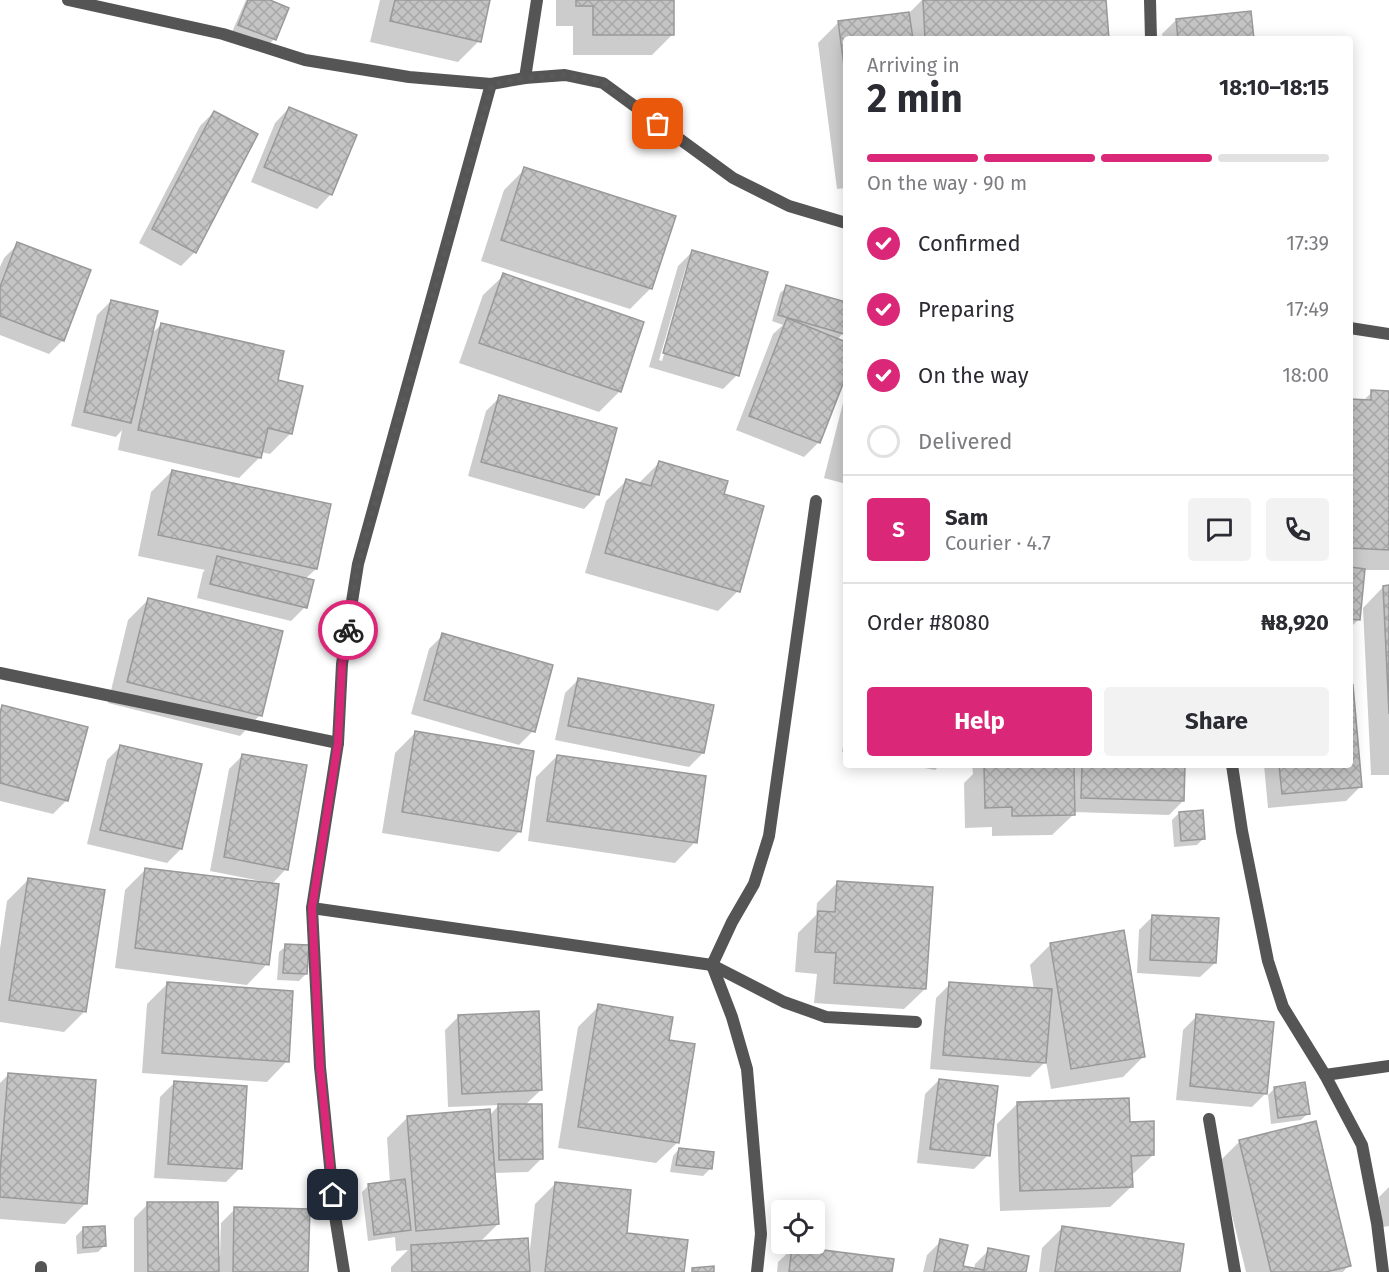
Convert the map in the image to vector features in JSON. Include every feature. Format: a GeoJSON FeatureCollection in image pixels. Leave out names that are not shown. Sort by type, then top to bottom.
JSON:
{"type":"FeatureCollection","features":[{"type":"Feature","properties":{"kind":"street"},"geometry":{"type":"LineString","coordinates":[[68,0],[223,34],[305,60],[409,76],[492,84],[525,78],[565,75],[603,82],[733,178],[789,206],[843,222]]}},
{"type":"Feature","properties":{"kind":"street"},"geometry":{"type":"LineString","coordinates":[[525,78],[537,0]]}},
{"type":"Feature","properties":{"kind":"street"},"geometry":{"type":"LineString","coordinates":[[1150,0],[1152,36]]}},
{"type":"Feature","properties":{"kind":"street"},"geometry":{"type":"LineString","coordinates":[[344,1272],[335,1216],[320,1067],[312,908],[338,743],[342,664],[358,564],[492,84]]}},
{"type":"Feature","properties":{"kind":"street"},"geometry":{"type":"LineString","coordinates":[[1353,328],[1389,334]]}},
{"type":"Feature","properties":{"kind":"street"},"geometry":{"type":"LineString","coordinates":[[757,1272],[761,1234],[747,1069],[732,1017],[712,965],[732,921],[754,884],[769,836],[816,501]]}},
{"type":"Feature","properties":{"kind":"street"},"geometry":{"type":"LineString","coordinates":[[0,673],[338,743]]}},
{"type":"Feature","properties":{"kind":"street"},"geometry":{"type":"LineString","coordinates":[[1232,768],[1242,831],[1268,961],[1283,1007],[1325,1075],[1362,1145],[1377,1223],[1383,1272]]}},
{"type":"Feature","properties":{"kind":"street"},"geometry":{"type":"LineString","coordinates":[[312,908],[712,965],[784,1002],[826,1017],[916,1022]]}},
{"type":"Feature","properties":{"kind":"street"},"geometry":{"type":"LineString","coordinates":[[1325,1075],[1389,1066]]}},
{"type":"Feature","properties":{"kind":"street"},"geometry":{"type":"LineString","coordinates":[[1209,1119],[1235,1272]]}},
{"type":"Feature","properties":{"kind":"building"},"geometry":{"type":"Polygon","coordinates":[[[248,0],[270,0],[289,8],[276,40],[238,25],[248,0]]]}},
{"type":"Feature","properties":{"kind":"building"},"geometry":{"type":"Polygon","coordinates":[[[395,0],[490,0],[481,42],[390,21],[395,0]]]}},
{"type":"Feature","properties":{"kind":"building"},"geometry":{"type":"Polygon","coordinates":[[[576,0],[674,0],[674,35],[593,35],[593,6],[576,6],[576,0]]]}},
{"type":"Feature","properties":{"kind":"building"},"geometry":{"type":"Polygon","coordinates":[[[923,0],[1106,0],[1109,36],[925,36],[923,0]]]}},
{"type":"Feature","properties":{"kind":"building"},"geometry":{"type":"Polygon","coordinates":[[[1251,11],[1254,36],[1178,36],[1176,19],[1251,11]]]}},
{"type":"Feature","properties":{"kind":"building"},"geometry":{"type":"Polygon","coordinates":[[[909,12],[913,36],[843,36],[843,58],[838,21],[909,12]]]}},
{"type":"Feature","properties":{"kind":"building"},"geometry":{"type":"Polygon","coordinates":[[[289,107],[357,135],[332,195],[264,167],[289,107]]]}},
{"type":"Feature","properties":{"kind":"building"},"geometry":{"type":"Polygon","coordinates":[[[214,111],[258,134],[196,253],[152,229],[214,111]]]}},
{"type":"Feature","properties":{"kind":"building"},"geometry":{"type":"Polygon","coordinates":[[[524,167],[676,216],[652,289],[501,240],[524,167]]]}},
{"type":"Feature","properties":{"kind":"building"},"geometry":{"type":"Polygon","coordinates":[[[17,242],[91,270],[64,341],[0,316],[0,287],[17,242]]]}},
{"type":"Feature","properties":{"kind":"building"},"geometry":{"type":"Polygon","coordinates":[[[692,250],[768,272],[739,376],[663,353],[692,250]]]}},
{"type":"Feature","properties":{"kind":"building"},"geometry":{"type":"Polygon","coordinates":[[[503,273],[644,322],[621,392],[479,343],[503,273]]]}},
{"type":"Feature","properties":{"kind":"building"},"geometry":{"type":"Polygon","coordinates":[[[786,285],[843,301],[843,334],[778,315],[786,285]]]}},
{"type":"Feature","properties":{"kind":"building"},"geometry":{"type":"Polygon","coordinates":[[[111,300],[158,311],[131,423],[84,412],[111,300]]]}},
{"type":"Feature","properties":{"kind":"building"},"geometry":{"type":"Polygon","coordinates":[[[787,318],[843,341],[843,384],[820,443],[749,416],[787,318]]]}},
{"type":"Feature","properties":{"kind":"building"},"geometry":{"type":"Polygon","coordinates":[[[161,323],[284,351],[278,380],[303,386],[292,434],[268,428],[261,458],[138,430],[161,323]]]}},
{"type":"Feature","properties":{"kind":"building"},"geometry":{"type":"Polygon","coordinates":[[[1371,390],[1389,391],[1389,550],[1353,548],[1353,399],[1371,400],[1371,390]]]}},
{"type":"Feature","properties":{"kind":"building"},"geometry":{"type":"Polygon","coordinates":[[[499,395],[617,428],[599,495],[481,462],[499,395]]]}},
{"type":"Feature","properties":{"kind":"building"},"geometry":{"type":"Polygon","coordinates":[[[659,461],[728,481],[724,494],[764,506],[740,592],[605,553],[626,479],[651,486],[659,461]]]}},
{"type":"Feature","properties":{"kind":"building"},"geometry":{"type":"Polygon","coordinates":[[[172,470],[331,504],[317,569],[158,535],[172,470]]]}},
{"type":"Feature","properties":{"kind":"building"},"geometry":{"type":"Polygon","coordinates":[[[217,556],[314,580],[307,608],[210,584],[217,556]]]}},
{"type":"Feature","properties":{"kind":"building"},"geometry":{"type":"Polygon","coordinates":[[[1353,567],[1365,569],[1360,620],[1353,619],[1353,567]]]}},
{"type":"Feature","properties":{"kind":"building"},"geometry":{"type":"Polygon","coordinates":[[[1389,585],[1389,714],[1383,586],[1389,585]]]}},
{"type":"Feature","properties":{"kind":"building"},"geometry":{"type":"Polygon","coordinates":[[[148,598],[283,631],[262,716],[127,682],[148,598]]]}},
{"type":"Feature","properties":{"kind":"building"},"geometry":{"type":"Polygon","coordinates":[[[442,633],[553,665],[535,732],[424,700],[442,633]]]}},
{"type":"Feature","properties":{"kind":"building"},"geometry":{"type":"Polygon","coordinates":[[[578,678],[714,705],[704,753],[568,726],[578,678]]]}},
{"type":"Feature","properties":{"kind":"building"},"geometry":{"type":"Polygon","coordinates":[[[1353,685],[1362,787],[1282,794],[1279,768],[1353,768],[1353,685]]]}},
{"type":"Feature","properties":{"kind":"building"},"geometry":{"type":"Polygon","coordinates":[[[2,705],[88,727],[68,801],[0,783],[2,705]]]}},
{"type":"Feature","properties":{"kind":"building"},"geometry":{"type":"Polygon","coordinates":[[[415,731],[534,751],[521,832],[402,812],[415,731]]]}},
{"type":"Feature","properties":{"kind":"building"},"geometry":{"type":"Polygon","coordinates":[[[120,745],[202,764],[182,849],[100,830],[120,745]]]}},
{"type":"Feature","properties":{"kind":"building"},"geometry":{"type":"Polygon","coordinates":[[[242,754],[307,765],[288,870],[224,857],[242,754]]]}},
{"type":"Feature","properties":{"kind":"building"},"geometry":{"type":"Polygon","coordinates":[[[557,755],[706,776],[697,843],[547,821],[557,755]]]}},
{"type":"Feature","properties":{"kind":"building"},"geometry":{"type":"Polygon","coordinates":[[[984,768],[1074,768],[1075,815],[1012,816],[1012,807],[985,808],[984,768]]]}},
{"type":"Feature","properties":{"kind":"building"},"geometry":{"type":"Polygon","coordinates":[[[1082,768],[1185,768],[1184,801],[1081,798],[1082,768]]]}},
{"type":"Feature","properties":{"kind":"building"},"geometry":{"type":"Polygon","coordinates":[[[1203,810],[1205,839],[1181,841],[1179,812],[1203,810]]]}},
{"type":"Feature","properties":{"kind":"building"},"geometry":{"type":"Polygon","coordinates":[[[145,868],[279,884],[269,965],[135,948],[145,868]]]}},
{"type":"Feature","properties":{"kind":"building"},"geometry":{"type":"Polygon","coordinates":[[[28,878],[105,890],[86,1012],[9,1000],[28,878]]]}},
{"type":"Feature","properties":{"kind":"building"},"geometry":{"type":"Polygon","coordinates":[[[837,881],[933,887],[926,989],[834,983],[836,953],[815,952],[818,911],[835,912],[837,881]]]}},
{"type":"Feature","properties":{"kind":"building"},"geometry":{"type":"Polygon","coordinates":[[[1152,915],[1219,918],[1216,963],[1150,960],[1152,915]]]}},
{"type":"Feature","properties":{"kind":"building"},"geometry":{"type":"Polygon","coordinates":[[[1124,930],[1145,1057],[1071,1069],[1050,943],[1124,930]]]}},
{"type":"Feature","properties":{"kind":"building"},"geometry":{"type":"Polygon","coordinates":[[[285,944],[309,945],[307,974],[283,973],[285,944]]]}},
{"type":"Feature","properties":{"kind":"building"},"geometry":{"type":"Polygon","coordinates":[[[167,982],[293,991],[289,1062],[162,1053],[167,982]]]}},
{"type":"Feature","properties":{"kind":"building"},"geometry":{"type":"Polygon","coordinates":[[[949,982],[1052,989],[1046,1063],[943,1055],[949,982]]]}},
{"type":"Feature","properties":{"kind":"building"},"geometry":{"type":"Polygon","coordinates":[[[598,1004],[673,1017],[669,1040],[695,1044],[679,1143],[578,1127],[598,1004]]]}},
{"type":"Feature","properties":{"kind":"building"},"geometry":{"type":"Polygon","coordinates":[[[539,1011],[542,1090],[462,1094],[458,1015],[539,1011]]]}},
{"type":"Feature","properties":{"kind":"building"},"geometry":{"type":"Polygon","coordinates":[[[1196,1014],[1274,1022],[1267,1094],[1190,1086],[1196,1014]]]}},
{"type":"Feature","properties":{"kind":"building"},"geometry":{"type":"Polygon","coordinates":[[[8,1073],[96,1080],[87,1204],[0,1197],[8,1073]]]}},
{"type":"Feature","properties":{"kind":"building"},"geometry":{"type":"Polygon","coordinates":[[[939,1079],[998,1086],[990,1156],[930,1149],[939,1079]]]}},
{"type":"Feature","properties":{"kind":"building"},"geometry":{"type":"Polygon","coordinates":[[[174,1081],[247,1086],[242,1169],[168,1164],[174,1081]]]}},
{"type":"Feature","properties":{"kind":"building"},"geometry":{"type":"Polygon","coordinates":[[[1305,1082],[1310,1114],[1278,1118],[1274,1087],[1305,1082]]]}},
{"type":"Feature","properties":{"kind":"building"},"geometry":{"type":"Polygon","coordinates":[[[1129,1098],[1130,1122],[1154,1121],[1154,1155],[1131,1156],[1133,1187],[1020,1191],[1017,1102],[1129,1098]]]}},
{"type":"Feature","properties":{"kind":"building"},"geometry":{"type":"Polygon","coordinates":[[[498,1104],[542,1104],[543,1159],[499,1160],[498,1104]]]}},
{"type":"Feature","properties":{"kind":"building"},"geometry":{"type":"Polygon","coordinates":[[[490,1109],[499,1224],[416,1231],[407,1116],[490,1109]]]}},
{"type":"Feature","properties":{"kind":"building"},"geometry":{"type":"Polygon","coordinates":[[[1316,1121],[1351,1266],[1326,1272],[1271,1272],[1239,1140],[1316,1121]]]}},
{"type":"Feature","properties":{"kind":"building"},"geometry":{"type":"Polygon","coordinates":[[[679,1148],[714,1152],[712,1169],[676,1165],[679,1148]]]}},
{"type":"Feature","properties":{"kind":"building"},"geometry":{"type":"Polygon","coordinates":[[[405,1179],[411,1230],[374,1235],[368,1184],[405,1179]]]}},
{"type":"Feature","properties":{"kind":"building"},"geometry":{"type":"Polygon","coordinates":[[[555,1182],[631,1190],[627,1233],[688,1240],[684,1272],[545,1272],[555,1182]]]}},
{"type":"Feature","properties":{"kind":"building"},"geometry":{"type":"Polygon","coordinates":[[[147,1202],[218,1202],[219,1272],[148,1272],[147,1202]]]}},
{"type":"Feature","properties":{"kind":"building"},"geometry":{"type":"Polygon","coordinates":[[[234,1207],[310,1209],[308,1272],[233,1272],[234,1207]]]}},
{"type":"Feature","properties":{"kind":"building"},"geometry":{"type":"Polygon","coordinates":[[[105,1226],[106,1246],[83,1248],[83,1227],[105,1226]]]}},
{"type":"Feature","properties":{"kind":"building"},"geometry":{"type":"Polygon","coordinates":[[[1062,1226],[1184,1244],[1180,1272],[1055,1272],[1062,1226]]]}},
{"type":"Feature","properties":{"kind":"building"},"geometry":{"type":"Polygon","coordinates":[[[528,1238],[530,1272],[412,1272],[411,1245],[528,1238]]]}},
{"type":"Feature","properties":{"kind":"building"},"geometry":{"type":"Polygon","coordinates":[[[940,1239],[968,1245],[963,1266],[984,1270],[988,1248],[1029,1256],[1026,1272],[934,1272],[940,1239]]]}},
{"type":"Feature","properties":{"kind":"building"},"geometry":{"type":"Polygon","coordinates":[[[825,1250],[894,1259],[892,1272],[789,1272],[791,1254],[825,1254],[825,1250]]]}},
{"type":"Feature","properties":{"kind":"building"},"geometry":{"type":"Polygon","coordinates":[[[714,1266],[714,1272],[692,1272],[692,1268],[714,1266]]]}},
{"type":"Feature","properties":{"kind":"way so far"},"geometry":{"type":"LineString","coordinates":[[348,630],[358,564],[492,84],[525,78],[565,75],[603,82],[658,124]]}},
{"type":"Feature","properties":{"kind":"route"},"geometry":{"type":"LineString","coordinates":[[333,1195],[320,1067],[312,908],[338,743],[342,664],[348,630]]}}]}
